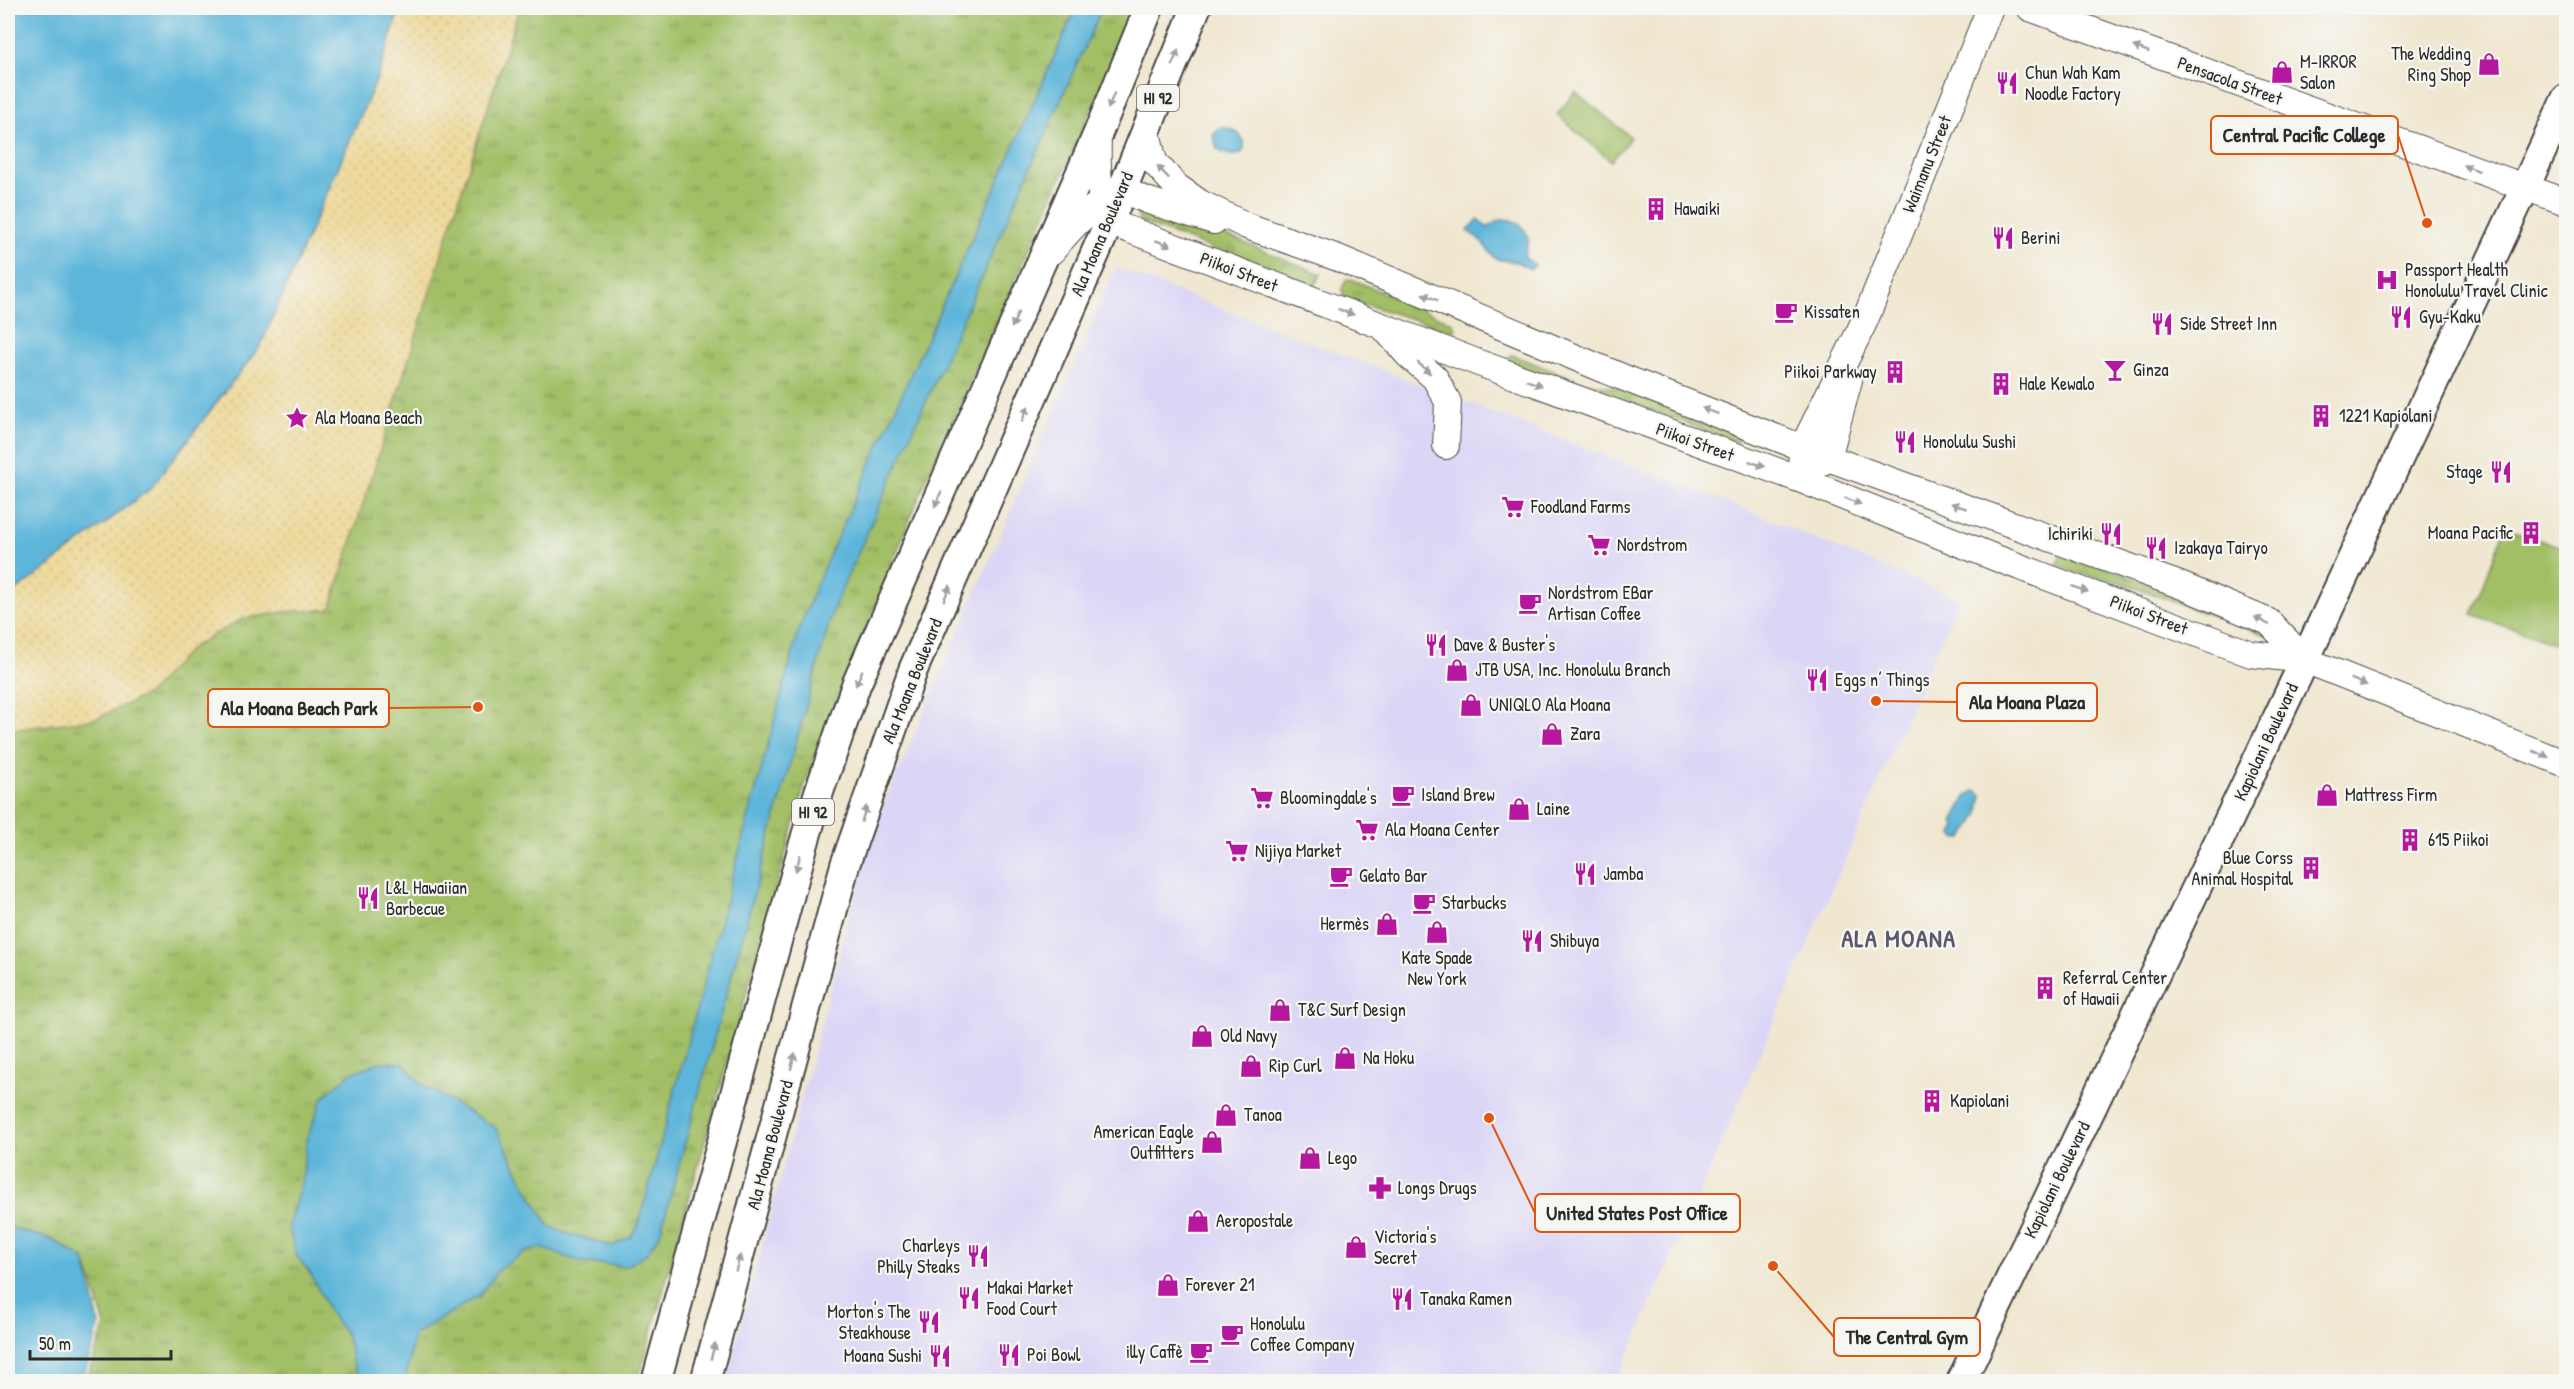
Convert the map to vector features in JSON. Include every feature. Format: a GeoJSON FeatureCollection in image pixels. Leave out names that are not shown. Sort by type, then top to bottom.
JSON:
{"type":"FeatureCollection","features":[{"type":"Feature","properties":{"kind":"main road","name":"HI 92"},"geometry":{"type":"LineString","coordinates":[[656,1382],[819,792],[856,685],[1098,133],[1149,8]]}},
{"type":"Feature","properties":{"kind":"main road","name":"Ala Moana Boulevard"},"geometry":{"type":"LineString","coordinates":[[705,1382],[845,865],[864,817],[881,756],[913,670],[1110,204],[1146,128],[1196,8]]}},
{"type":"Feature","properties":{"kind":"main road","name":"Kapiolani Boulevard"},"geometry":{"type":"LineString","coordinates":[[1961,1382],[2305,660],[2566,99]]}},
{"type":"Feature","properties":{"kind":"street","name":"Waimanu Street"},"geometry":{"type":"LineString","coordinates":[[1799,479],[1803,447],[1865,320],[1990,8]]}},
{"type":"Feature","properties":{"kind":"street","name":"Pensacola Street"},"geometry":{"type":"LineString","coordinates":[[2030,8],[2566,202]]}},
{"type":"Feature","properties":{"kind":"street","name":"Piikoi Street"},"geometry":{"type":"LineString","coordinates":[[1146,128],[1154,162],[1176,186],[1200,203],[1247,226],[1338,258],[1622,377],[1828,458],[2180,585],[2269,622],[2305,660]]}},
{"type":"Feature","properties":{"kind":"street"},"geometry":{"type":"LineString","coordinates":[[1039,267],[1077,220],[1110,204],[1097,176],[1098,133]]}},
{"type":"Feature","properties":{"kind":"street","name":"Piikoi Street"},"geometry":{"type":"LineString","coordinates":[[1110,204],[1247,226]]}},
{"type":"Feature","properties":{"kind":"street","name":"Piikoi Street"},"geometry":{"type":"LineString","coordinates":[[1110,204],[1383,326],[1799,479],[1996,558],[2251,654],[2305,660],[2566,764]]}},
{"type":"Feature","properties":{"kind":"street","name":"Waimanu Street"},"geometry":{"type":"LineString","coordinates":[[1828,458],[1865,320]]}},
{"type":"Feature","properties":{"kind":"street"},"geometry":{"type":"LineString","coordinates":[[1383,326],[1408,355],[1435,378],[1448,402],[1446,446]]}},
{"type":"Feature","properties":{"kind":"street"},"geometry":{"type":"LineString","coordinates":[[1799,479],[1828,458]]}},
{"type":"Feature","properties":{"kind":"shaded area","name":"Ala Moana Center"},"geometry":{"type":"Polygon","coordinates":[[[1116,268],[1747,510],[1959,599],[1617,1381],[726,1382],[865,858],[885,802],[1116,268]]]}},
{"type":"Feature","properties":{"kind":"green space"},"geometry":{"type":"Polygon","coordinates":[[[519,8],[1135,8],[925,482],[809,770],[638,1381],[86,1381],[105,1325],[85,1260],[53,1240],[8,1227],[8,730],[95,719],[148,694],[192,647],[242,619],[283,612],[330,609],[519,8]]]}},
{"type":"Feature","properties":{"kind":"green space"},"geometry":{"type":"Polygon","coordinates":[[[1575,92],[1631,137],[1611,161],[1557,115],[1575,92]]]}},
{"type":"Feature","properties":{"kind":"green space"},"geometry":{"type":"Polygon","coordinates":[[[1135,208],[1176,215],[1321,274],[1314,286],[1140,222],[1135,208]]]}},
{"type":"Feature","properties":{"kind":"green space"},"geometry":{"type":"Polygon","coordinates":[[[1351,279],[1453,323],[1456,330],[1451,331],[1348,299],[1344,297],[1342,289],[1346,280],[1351,279]]]}},
{"type":"Feature","properties":{"kind":"green space"},"geometry":{"type":"Polygon","coordinates":[[[1512,355],[1582,382],[1622,389],[1739,434],[1737,443],[1642,406],[1616,400],[1509,363],[1506,359],[1512,355]]]}},
{"type":"Feature","properties":{"kind":"green space"},"geometry":{"type":"Polygon","coordinates":[[[2505,528],[2566,548],[2566,647],[2472,615],[2505,528]]]}},
{"type":"Feature","properties":{"kind":"green space"},"geometry":{"type":"Polygon","coordinates":[[[2064,551],[2266,630],[2266,635],[2120,582],[2073,572],[2057,565],[2064,551]]]}},
{"type":"Feature","properties":{"kind":"sand","name":"Ala Moana Beach"},"geometry":{"type":"Polygon","coordinates":[[[400,8],[519,8],[330,609],[283,612],[242,619],[192,647],[148,694],[95,719],[8,730],[8,594],[13,593],[150,489],[260,346],[378,76],[400,8]]]}},
{"type":"Feature","properties":{"kind":"water"},"geometry":{"type":"Polygon","coordinates":[[[8,8],[400,8],[378,76],[260,346],[150,489],[12,594],[8,594],[8,8]]]}},
{"type":"Feature","properties":{"kind":"water"},"geometry":{"type":"Polygon","coordinates":[[[1076,8],[1102,8],[833,609],[660,1234],[646,1254],[626,1266],[583,1263],[542,1248],[525,1252],[499,1269],[480,1295],[414,1335],[405,1381],[361,1381],[353,1364],[347,1336],[332,1316],[310,1273],[297,1257],[288,1226],[302,1180],[307,1138],[323,1097],[351,1073],[380,1062],[403,1063],[421,1084],[496,1128],[549,1226],[565,1233],[612,1246],[631,1237],[638,1227],[798,633],[816,585],[1076,8]]]}},
{"type":"Feature","properties":{"kind":"water"},"geometry":{"type":"Polygon","coordinates":[[[1222,127],[1240,135],[1244,141],[1242,152],[1236,155],[1217,149],[1213,134],[1222,127]]]}},
{"type":"Feature","properties":{"kind":"water"},"geometry":{"type":"Polygon","coordinates":[[[1478,219],[1488,228],[1494,223],[1507,219],[1522,227],[1529,239],[1524,257],[1535,265],[1531,269],[1517,262],[1496,259],[1479,239],[1468,231],[1478,219]]]}},
{"type":"Feature","properties":{"kind":"water"},"geometry":{"type":"Polygon","coordinates":[[[1976,790],[1982,795],[1978,816],[1963,838],[1956,838],[1952,834],[1956,828],[1953,821],[1967,795],[1976,790]]]}},
{"type":"Feature","properties":{"kind":"water"},"geometry":{"type":"Polygon","coordinates":[[[8,1227],[53,1240],[85,1260],[99,1325],[82,1381],[8,1381],[8,1227]]]}},
{"type":"Feature","properties":{"kind":"place","name":"The Wedding Ring Shop"},"geometry":{"type":"Point","coordinates":[2489,64]}},
{"type":"Feature","properties":{"kind":"place","name":"M-IRROR Salon"},"geometry":{"type":"Point","coordinates":[2282,72]}},
{"type":"Feature","properties":{"kind":"place","name":"Chun Wah Kam Noodle Factory"},"geometry":{"type":"Point","coordinates":[2007,83]}},
{"type":"Feature","properties":{"kind":"place","name":"Hawaiki"},"geometry":{"type":"Point","coordinates":[1656,209]}},
{"type":"Feature","properties":{"kind":"place","name":"Central Pacific College"},"geometry":{"type":"Point","coordinates":[2427,223]}},
{"type":"Feature","properties":{"kind":"place","name":"Berini"},"geometry":{"type":"Point","coordinates":[2003,238]}},
{"type":"Feature","properties":{"kind":"place","name":"Passport Health Honolulu Travel Clinic"},"geometry":{"type":"Point","coordinates":[2387,280]}},
{"type":"Feature","properties":{"kind":"place","name":"Kissaten"},"geometry":{"type":"Point","coordinates":[1786,312]}},
{"type":"Feature","properties":{"kind":"place","name":"Gyu-Kaku"},"geometry":{"type":"Point","coordinates":[2401,317]}},
{"type":"Feature","properties":{"kind":"place","name":"Side Street Inn"},"geometry":{"type":"Point","coordinates":[2162,324]}},
{"type":"Feature","properties":{"kind":"place","name":"Ginza"},"geometry":{"type":"Point","coordinates":[2115,370]}},
{"type":"Feature","properties":{"kind":"place","name":"Piikoi Parkway"},"geometry":{"type":"Point","coordinates":[1895,372]}},
{"type":"Feature","properties":{"kind":"place","name":"Hale Kewalo"},"geometry":{"type":"Point","coordinates":[2001,384]}},
{"type":"Feature","properties":{"kind":"place","name":"1221 Kapiolani"},"geometry":{"type":"Point","coordinates":[2321,416]}},
{"type":"Feature","properties":{"kind":"place","name":"Ala Moana Beach"},"geometry":{"type":"Point","coordinates":[297,418]}},
{"type":"Feature","properties":{"kind":"place","name":"Honolulu Sushi"},"geometry":{"type":"Point","coordinates":[1905,442]}},
{"type":"Feature","properties":{"kind":"place","name":"Stage"},"geometry":{"type":"Point","coordinates":[2501,472]}},
{"type":"Feature","properties":{"kind":"place","name":"Foodland Farms"},"geometry":{"type":"Point","coordinates":[1513,507]}},
{"type":"Feature","properties":{"kind":"place","name":"Moana Pacific"},"geometry":{"type":"Point","coordinates":[2531,533]}},
{"type":"Feature","properties":{"kind":"place","name":"Ichiriki"},"geometry":{"type":"Point","coordinates":[2111,534]}},
{"type":"Feature","properties":{"kind":"place","name":"Nordstrom"},"geometry":{"type":"Point","coordinates":[1599,545]}},
{"type":"Feature","properties":{"kind":"place","name":"Izakaya Tairyo"},"geometry":{"type":"Point","coordinates":[2156,548]}},
{"type":"Feature","properties":{"kind":"place","name":"Nordstrom EBar Artisan Coffee"},"geometry":{"type":"Point","coordinates":[1530,603]}},
{"type":"Feature","properties":{"kind":"place","name":"Dave & Buster's"},"geometry":{"type":"Point","coordinates":[1436,645]}},
{"type":"Feature","properties":{"kind":"place","name":"JTB USA, Inc. Honolulu Branch"},"geometry":{"type":"Point","coordinates":[1457,670]}},
{"type":"Feature","properties":{"kind":"place","name":"Eggs n’ Things"},"geometry":{"type":"Point","coordinates":[1817,680]}},
{"type":"Feature","properties":{"kind":"place","name":"Ala Moana Plaza"},"geometry":{"type":"Point","coordinates":[1876,701]}},
{"type":"Feature","properties":{"kind":"place","name":"UNIQLO Ala Moana"},"geometry":{"type":"Point","coordinates":[1471,705]}},
{"type":"Feature","properties":{"kind":"place","name":"Ala Moana Beach Park"},"geometry":{"type":"Point","coordinates":[478,707]}},
{"type":"Feature","properties":{"kind":"place","name":"Zara"},"geometry":{"type":"Point","coordinates":[1552,734]}},
{"type":"Feature","properties":{"kind":"place","name":"Island Brew"},"geometry":{"type":"Point","coordinates":[1403,795]}},
{"type":"Feature","properties":{"kind":"place","name":"Mattress Firm"},"geometry":{"type":"Point","coordinates":[2327,795]}},
{"type":"Feature","properties":{"kind":"place","name":"Bloomingdale's"},"geometry":{"type":"Point","coordinates":[1262,798]}},
{"type":"Feature","properties":{"kind":"place","name":"Laine"},"geometry":{"type":"Point","coordinates":[1519,809]}},
{"type":"Feature","properties":{"kind":"place","name":"Ala Moana Center"},"geometry":{"type":"Point","coordinates":[1367,830]}},
{"type":"Feature","properties":{"kind":"place","name":"615 Piikoi"},"geometry":{"type":"Point","coordinates":[2410,840]}},
{"type":"Feature","properties":{"kind":"place","name":"Nijiya Market"},"geometry":{"type":"Point","coordinates":[1237,851]}},
{"type":"Feature","properties":{"kind":"place","name":"Blue Corss Animal Hospital"},"geometry":{"type":"Point","coordinates":[2311,868]}},
{"type":"Feature","properties":{"kind":"place","name":"Jamba"},"geometry":{"type":"Point","coordinates":[1585,874]}},
{"type":"Feature","properties":{"kind":"place","name":"Gelato Bar"},"geometry":{"type":"Point","coordinates":[1341,876]}},
{"type":"Feature","properties":{"kind":"place","name":"L&L Hawaiian Barbecue"},"geometry":{"type":"Point","coordinates":[368,898]}},
{"type":"Feature","properties":{"kind":"place","name":"Starbucks"},"geometry":{"type":"Point","coordinates":[1424,903]}},
{"type":"Feature","properties":{"kind":"place","name":"Hermès"},"geometry":{"type":"Point","coordinates":[1387,924]}},
{"type":"Feature","properties":{"kind":"place","name":"Kate Spade New York"},"geometry":{"type":"Point","coordinates":[1437,932]}},
{"type":"Feature","properties":{"kind":"place","name":"Shibuya"},"geometry":{"type":"Point","coordinates":[1532,941]}},
{"type":"Feature","properties":{"kind":"place","name":"Referral Center of Hawaii"},"geometry":{"type":"Point","coordinates":[2045,988]}},
{"type":"Feature","properties":{"kind":"place","name":"T&C Surf Design"},"geometry":{"type":"Point","coordinates":[1280,1010]}},
{"type":"Feature","properties":{"kind":"place","name":"Old Navy"},"geometry":{"type":"Point","coordinates":[1202,1036]}},
{"type":"Feature","properties":{"kind":"place","name":"Na Hoku"},"geometry":{"type":"Point","coordinates":[1345,1058]}},
{"type":"Feature","properties":{"kind":"place","name":"Rip Curl"},"geometry":{"type":"Point","coordinates":[1251,1066]}},
{"type":"Feature","properties":{"kind":"place","name":"Kapiolani"},"geometry":{"type":"Point","coordinates":[1932,1101]}},
{"type":"Feature","properties":{"kind":"place","name":"Tanoa"},"geometry":{"type":"Point","coordinates":[1226,1115]}},
{"type":"Feature","properties":{"kind":"place","name":"United States Post Office"},"geometry":{"type":"Point","coordinates":[1489,1118]}},
{"type":"Feature","properties":{"kind":"place","name":"American Eagle Outfitters"},"geometry":{"type":"Point","coordinates":[1212,1142]}},
{"type":"Feature","properties":{"kind":"place","name":"Lego"},"geometry":{"type":"Point","coordinates":[1310,1158]}},
{"type":"Feature","properties":{"kind":"place","name":"Longs Drugs"},"geometry":{"type":"Point","coordinates":[1380,1188]}},
{"type":"Feature","properties":{"kind":"place","name":"Aeropostale"},"geometry":{"type":"Point","coordinates":[1198,1221]}},
{"type":"Feature","properties":{"kind":"place","name":"Victoria's Secret"},"geometry":{"type":"Point","coordinates":[1356,1247]}},
{"type":"Feature","properties":{"kind":"place","name":"Charleys Philly Steaks"},"geometry":{"type":"Point","coordinates":[978,1256]}},
{"type":"Feature","properties":{"kind":"place","name":"The Central Gym"},"geometry":{"type":"Point","coordinates":[1773,1266]}},
{"type":"Feature","properties":{"kind":"place","name":"Forever 21"},"geometry":{"type":"Point","coordinates":[1168,1285]}},
{"type":"Feature","properties":{"kind":"place","name":"Makai Market Food Court"},"geometry":{"type":"Point","coordinates":[969,1298]}},
{"type":"Feature","properties":{"kind":"place","name":"Tanaka Ramen"},"geometry":{"type":"Point","coordinates":[1402,1299]}},
{"type":"Feature","properties":{"kind":"place","name":"Morton's The Steakhouse"},"geometry":{"type":"Point","coordinates":[929,1322]}},
{"type":"Feature","properties":{"kind":"place","name":"Honolulu Coffee Company"},"geometry":{"type":"Point","coordinates":[1232,1334]}},
{"type":"Feature","properties":{"kind":"place","name":"illy Caffè"},"geometry":{"type":"Point","coordinates":[1201,1352]}},
{"type":"Feature","properties":{"kind":"place","name":"Poi Bowl"},"geometry":{"type":"Point","coordinates":[1009,1355]}},
{"type":"Feature","properties":{"kind":"place","name":"Moana Sushi"},"geometry":{"type":"Point","coordinates":[940,1356]}},
{"type":"Feature","properties":{"kind":"district","name":"ALA MOANA"},"geometry":{"type":"Point","coordinates":[1899,939]}}]}
